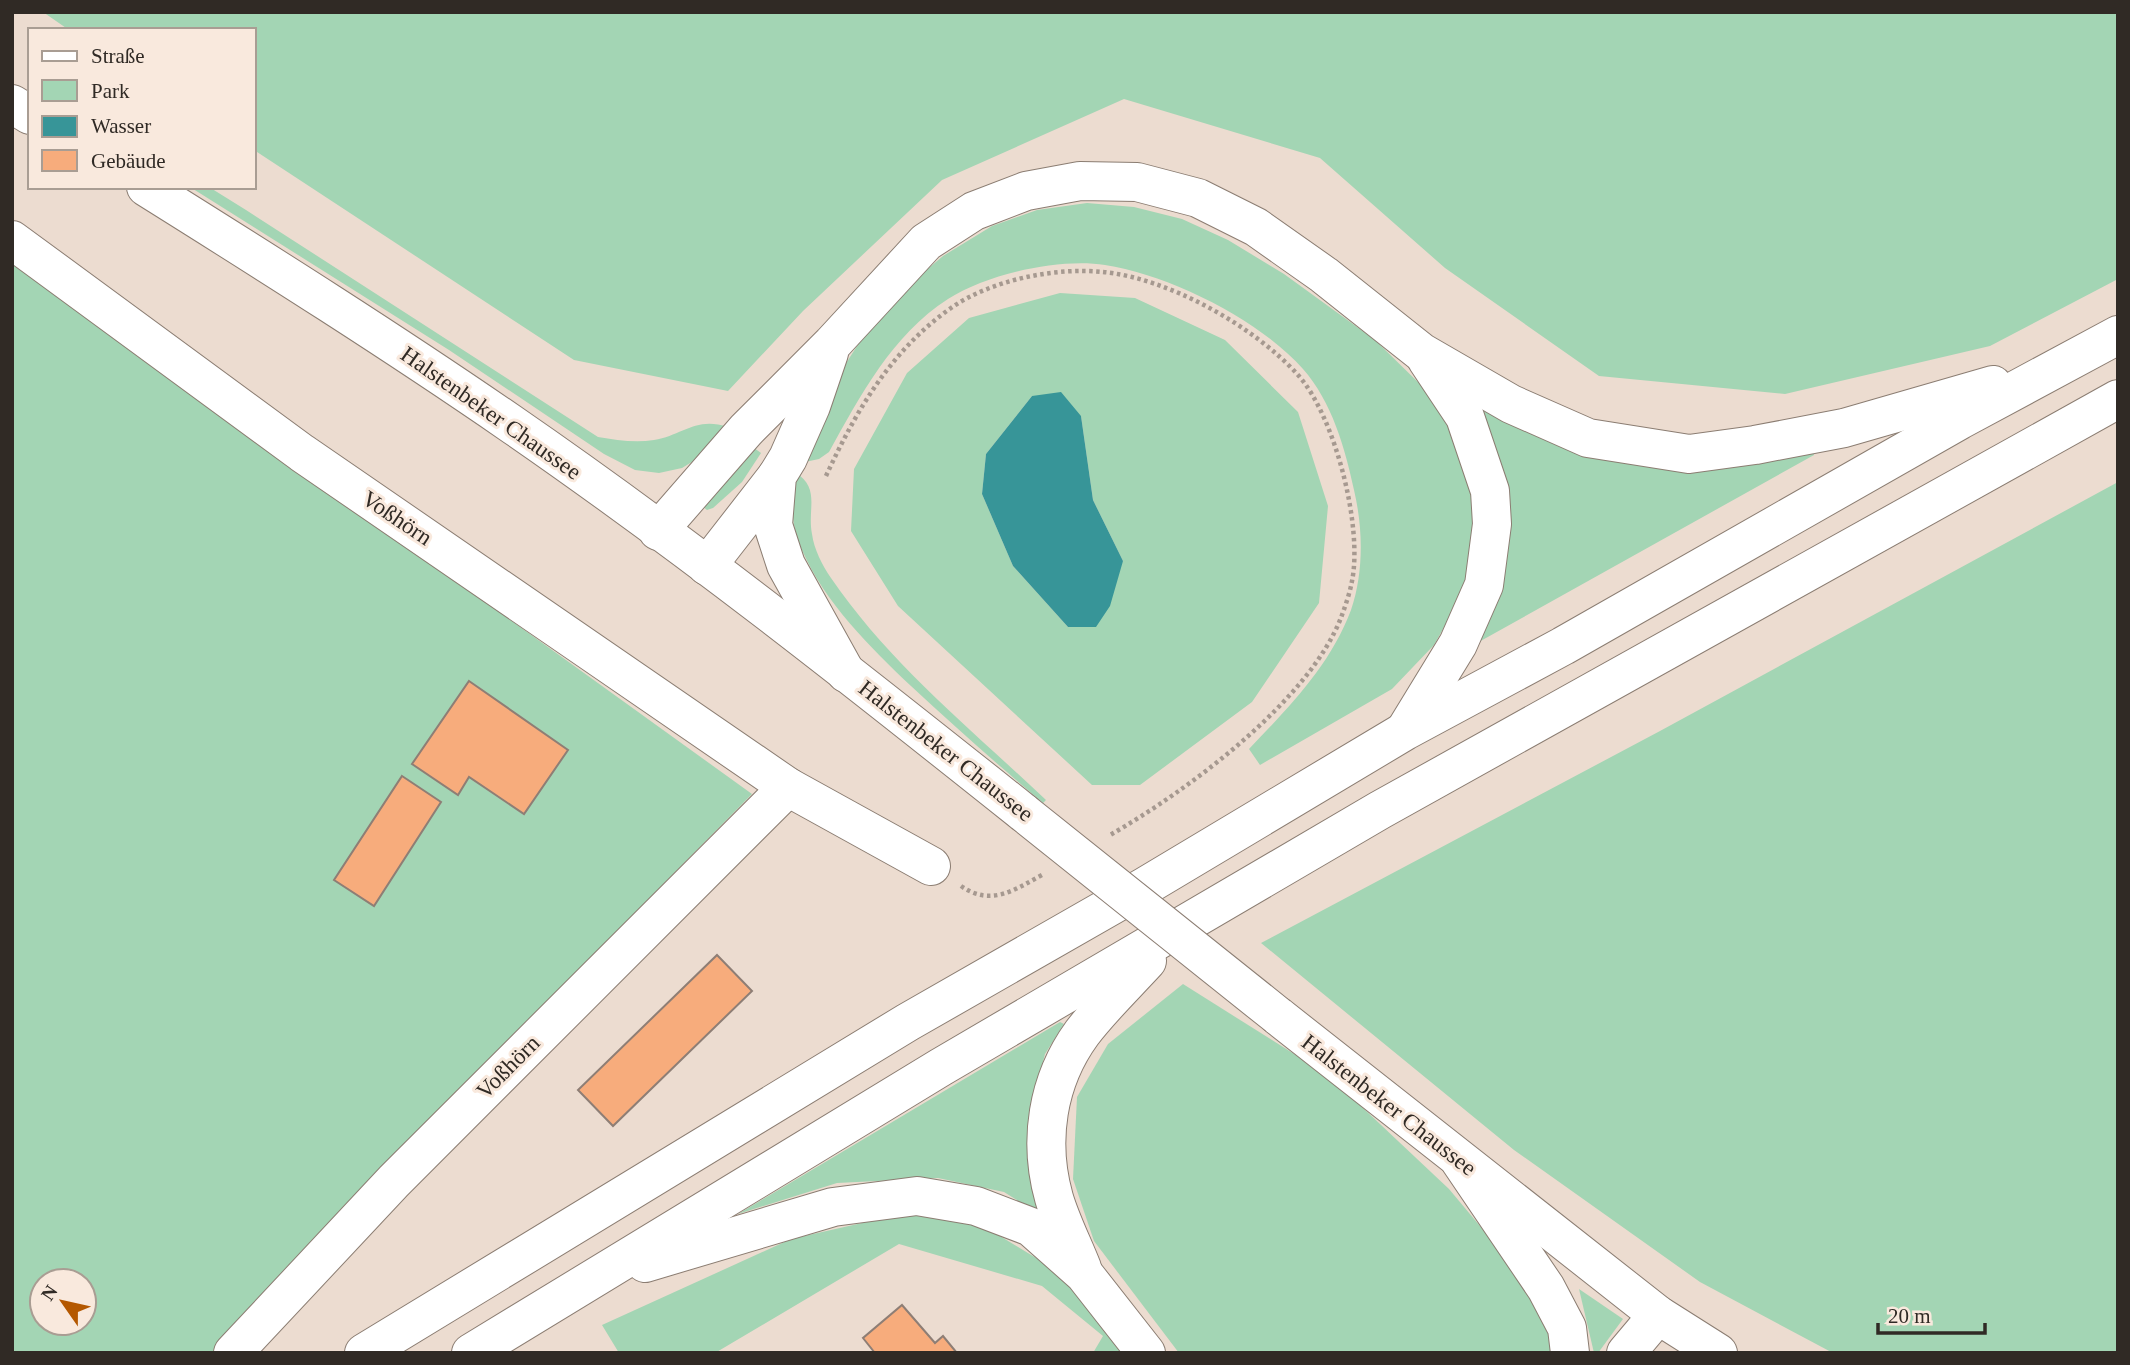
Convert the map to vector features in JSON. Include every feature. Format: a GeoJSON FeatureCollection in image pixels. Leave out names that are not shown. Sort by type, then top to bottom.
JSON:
{"type":"FeatureCollection","features":[{"type":"Feature","properties":{"kind":"main road"},"geometry":{"type":"LineString","coordinates":[[12,104],[28,114]]}},
{"type":"Feature","properties":{"kind":"main road"},"geometry":{"type":"LineString","coordinates":[[658,531],[747,430],[832,344],[926,242],[974,211],[1026,191],[1080,181],[1137,182],[1198,198],[1255,227],[1324,275],[1421,352],[1511,404],[1588,438],[1689,454],[1755,445],[1844,428],[2062,365]]}},
{"type":"Feature","properties":{"kind":"main road","name":"Halstenbeker Chaussee"},"geometry":{"type":"LineString","coordinates":[[149,189],[311,290],[511,424],[707,566],[911,722],[1460,1161],[1658,1315],[1710,1351]]}},
{"type":"Feature","properties":{"kind":"main road","name":"Voßhörn"},"geometry":{"type":"LineString","coordinates":[[12,240],[302,453],[788,787],[931,866]]}},
{"type":"Feature","properties":{"kind":"main road"},"geometry":{"type":"LineString","coordinates":[[364,1353],[908,1022],[1144,887],[1405,731],[1563,646],[1960,420],[2118,335]]}},
{"type":"Feature","properties":{"kind":"main road"},"geometry":{"type":"LineString","coordinates":[[707,566],[777,476],[811,406],[832,344]]}},
{"type":"Feature","properties":{"kind":"main road"},"geometry":{"type":"LineString","coordinates":[[1405,731],[1458,644],[1483,584],[1492,524],[1490,491],[1465,417],[1421,352]]}},
{"type":"Feature","properties":{"kind":"main road"},"geometry":{"type":"LineString","coordinates":[[471,1353],[941,1067],[1404,797],[2118,399]]}},
{"type":"Feature","properties":{"kind":"main road"},"geometry":{"type":"LineString","coordinates":[[777,476],[773,525],[786,565],[846,673]]}},
{"type":"Feature","properties":{"kind":"main road","name":"Voßhörn"},"geometry":{"type":"LineString","coordinates":[[233,1353],[394,1181],[788,787]]}},
{"type":"Feature","properties":{"kind":"main road"},"geometry":{"type":"LineString","coordinates":[[1084,1273],[1054,1200],[1047,1167],[1047,1115],[1052,1092],[1082,1033],[1169,936]]}},
{"type":"Feature","properties":{"kind":"main road"},"geometry":{"type":"LineString","coordinates":[[1460,1161],[1546,1288],[1567,1328],[1570,1353]]}},
{"type":"Feature","properties":{"kind":"main road"},"geometry":{"type":"LineString","coordinates":[[593,1279],[833,1207],[918,1196],[976,1206],[1031,1227],[1084,1273],[1146,1353]]}},
{"type":"Feature","properties":{"kind":"main road"},"geometry":{"type":"LineString","coordinates":[[1626,1353],[1658,1315]]}},
{"type":"Feature","properties":{"kind":"path"},"geometry":{"type":"LineString","coordinates":[[826,476],[846,433],[872,388],[914,338],[953,306],[998,285],[1048,272],[1104,272],[1154,284],[1205,305],[1256,337],[1299,376],[1322,413],[1338,455],[1350,500],[1353,580],[1341,617],[1324,652],[1276,710],[1213,766],[1098,842]]}},
{"type":"Feature","properties":{"kind":"path"},"geometry":{"type":"LineString","coordinates":[[931,866],[972,894],[1001,897],[1052,869]]}},
{"type":"Feature","properties":{"kind":"green space"},"geometry":{"type":"Polygon","coordinates":[[[43,12],[2118,12],[2118,279],[1990,346],[1785,394],[1599,376],[1445,268],[1320,158],[1124,99],[942,180],[803,311],[728,391],[574,360],[256,151],[256,28],[66,28],[43,12]]]}},
{"type":"Feature","properties":{"kind":"green space"},"geometry":{"type":"Polygon","coordinates":[[[193,189],[212,189],[598,437],[647,441],[664,438],[698,425],[717,424],[728,427],[705,454],[682,468],[659,473],[635,470],[604,454],[449,350],[193,189]]]}},
{"type":"Feature","properties":{"kind":"green space"},"geometry":{"type":"Polygon","coordinates":[[[1087,203],[1134,207],[1182,219],[1228,240],[1284,274],[1375,340],[1423,387],[1449,424],[1470,475],[1475,535],[1465,590],[1434,645],[1392,689],[1260,765],[1249,749],[1307,685],[1342,630],[1355,595],[1361,550],[1354,490],[1342,442],[1330,411],[1303,369],[1263,333],[1239,317],[1185,289],[1130,270],[1105,265],[1086,263],[1045,266],[1003,275],[948,299],[910,330],[879,368],[829,452],[819,459],[805,462],[834,382],[866,332],[904,289],[943,256],[992,226],[1037,210],[1087,203]]]}},
{"type":"Feature","properties":{"kind":"green space"},"geometry":{"type":"Polygon","coordinates":[[[12,261],[752,794],[368,1184],[221,1353],[12,1353],[12,261]]]}},
{"type":"Feature","properties":{"kind":"green space"},"geometry":{"type":"Polygon","coordinates":[[[1060,293],[1135,298],[1225,340],[1298,412],[1328,506],[1319,603],[1252,702],[1140,785],[1092,785],[898,606],[851,531],[854,469],[907,373],[969,318],[1060,293]],[[1032,396],[986,454],[982,494],[1013,566],[1068,627],[1123,561],[1093,500],[1081,416],[1032,396]]]}},
{"type":"Feature","properties":{"kind":"green space"},"geometry":{"type":"Polygon","coordinates":[[[1468,399],[1518,426],[1814,451],[1814,455],[1477,643],[1496,589],[1468,399]]]}},
{"type":"Feature","properties":{"kind":"green space"},"geometry":{"type":"Polygon","coordinates":[[[750,445],[761,453],[742,482],[713,508],[707,510],[702,506],[750,445]]]}},
{"type":"Feature","properties":{"kind":"green space"},"geometry":{"type":"Polygon","coordinates":[[[795,472],[803,478],[810,492],[812,534],[819,557],[854,609],[932,694],[1046,800],[1043,803],[911,686],[836,606],[823,588],[798,541],[792,511],[795,472]]]}},
{"type":"Feature","properties":{"kind":"green space"},"geometry":{"type":"Polygon","coordinates":[[[2118,482],[2118,1353],[1833,1353],[1700,1282],[1514,1150],[1261,943],[1660,731],[2118,482]]]}},
{"type":"Feature","properties":{"kind":"green space"},"geometry":{"type":"Polygon","coordinates":[[[1183,984],[1329,1076],[1449,1189],[1521,1275],[1548,1321],[1552,1353],[1179,1353],[1094,1241],[1073,1179],[1077,1097],[1108,1044],[1183,984]]]}},
{"type":"Feature","properties":{"kind":"green space"},"geometry":{"type":"Polygon","coordinates":[[[1060,1022],[1064,1024],[1045,1054],[1036,1090],[1046,1218],[1004,1192],[938,1178],[837,1183],[738,1214],[1060,1022]]]}},
{"type":"Feature","properties":{"kind":"green space"},"geometry":{"type":"Polygon","coordinates":[[[902,1214],[980,1224],[1051,1267],[1124,1353],[1093,1353],[1103,1336],[1042,1286],[899,1244],[715,1353],[619,1353],[602,1325],[791,1239],[902,1214]]]}},
{"type":"Feature","properties":{"kind":"green space"},"geometry":{"type":"Polygon","coordinates":[[[1579,1289],[1623,1319],[1598,1353],[1594,1353],[1579,1289]]]}},
{"type":"Feature","properties":{"kind":"water"},"geometry":{"type":"Polygon","coordinates":[[[1061,392],[1081,416],[1093,500],[1123,561],[1110,606],[1096,627],[1068,627],[1013,566],[982,494],[986,454],[1032,396],[1061,392]]]}},
{"type":"Feature","properties":{"kind":"building"},"geometry":{"type":"Polygon","coordinates":[[[469,681],[568,750],[524,814],[469,777],[458,795],[412,764],[469,681]]]}},
{"type":"Feature","properties":{"kind":"building"},"geometry":{"type":"Polygon","coordinates":[[[402,776],[441,802],[374,906],[334,880],[402,776]]]}},
{"type":"Feature","properties":{"kind":"building"},"geometry":{"type":"Polygon","coordinates":[[[717,955],[752,991],[613,1126],[578,1090],[717,955]]]}},
{"type":"Feature","properties":{"kind":"building"},"geometry":{"type":"Polygon","coordinates":[[[902,1305],[935,1343],[943,1336],[957,1353],[875,1353],[863,1338],[902,1305]]]}}]}
